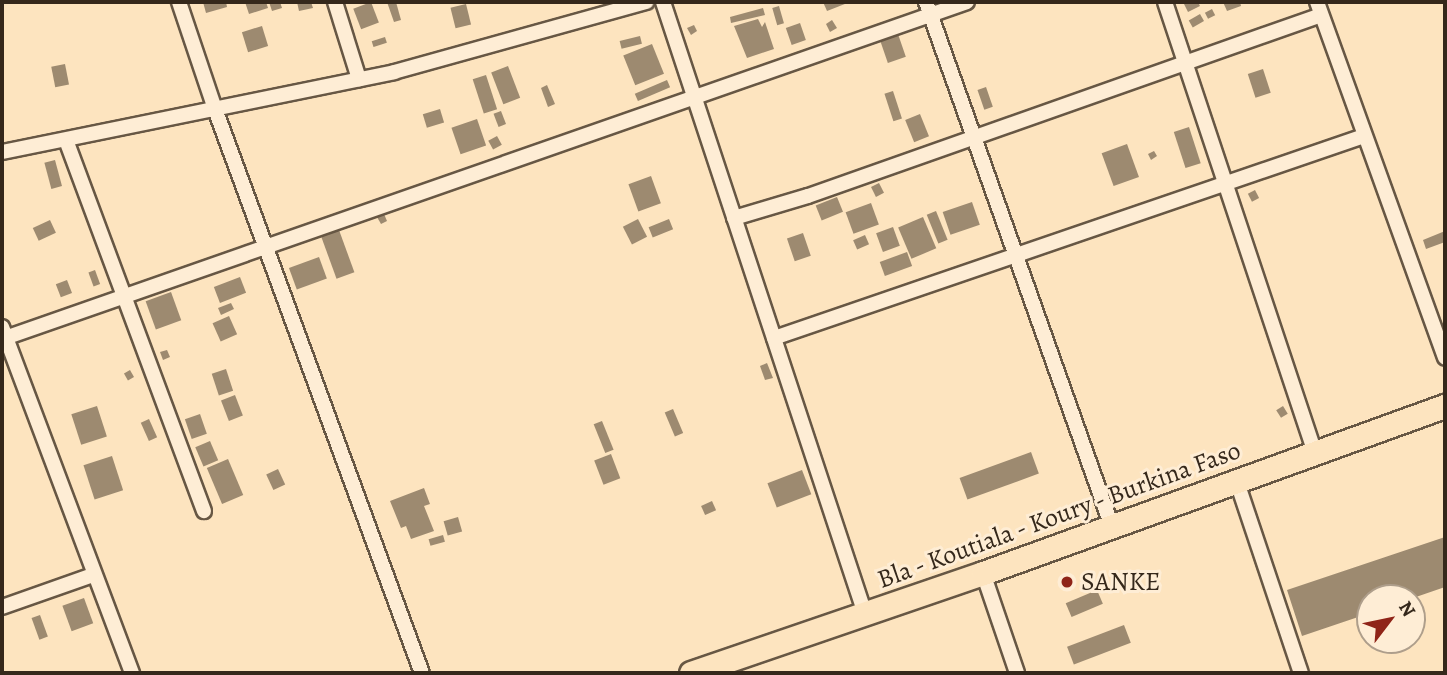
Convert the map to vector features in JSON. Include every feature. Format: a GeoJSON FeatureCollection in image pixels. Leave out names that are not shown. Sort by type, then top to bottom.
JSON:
{"type":"FeatureCollection","features":[{"type":"Feature","properties":{"kind":"main road","name":"Bla - Koutiala - Koury - Burkina Faso"},"geometry":{"type":"LineString","coordinates":[[691,673],[728,667],[864,614],[1445,406]]}},
{"type":"Feature","properties":{"kind":"street"},"geometry":{"type":"LineString","coordinates":[[178,2],[422,673]]}},
{"type":"Feature","properties":{"kind":"street"},"geometry":{"type":"LineString","coordinates":[[335,2],[359,79]]}},
{"type":"Feature","properties":{"kind":"street"},"geometry":{"type":"LineString","coordinates":[[2,152],[359,79],[646,2]]}},
{"type":"Feature","properties":{"kind":"street"},"geometry":{"type":"LineString","coordinates":[[663,2],[864,614]]}},
{"type":"Feature","properties":{"kind":"street"},"geometry":{"type":"LineString","coordinates":[[132,673],[3,334],[124,295],[694,96],[929,8],[967,2]]}},
{"type":"Feature","properties":{"kind":"street"},"geometry":{"type":"LineString","coordinates":[[1165,2],[1315,453]]}},
{"type":"Feature","properties":{"kind":"street"},"geometry":{"type":"LineString","coordinates":[[929,8],[1112,527]]}},
{"type":"Feature","properties":{"kind":"street"},"geometry":{"type":"LineString","coordinates":[[734,218],[808,196],[1186,63],[1319,9],[1445,358]]}},
{"type":"Feature","properties":{"kind":"street"},"geometry":{"type":"LineString","coordinates":[[774,338],[1364,136]]}},
{"type":"Feature","properties":{"kind":"street"},"geometry":{"type":"LineString","coordinates":[[66,140],[204,511]]}},
{"type":"Feature","properties":{"kind":"street"},"geometry":{"type":"LineString","coordinates":[[1237,482],[1301,673]]}},
{"type":"Feature","properties":{"kind":"street"},"geometry":{"type":"LineString","coordinates":[[983,573],[1017,673]]}},
{"type":"Feature","properties":{"kind":"street"},"geometry":{"type":"LineString","coordinates":[[2,607],[93,575]]}},
{"type":"Feature","properties":{"kind":"building"},"geometry":{"type":"Polygon","coordinates":[[[203,2],[226,2],[227,7],[206,13],[203,2]]]}},
{"type":"Feature","properties":{"kind":"building"},"geometry":{"type":"Polygon","coordinates":[[[245,2],[266,2],[268,8],[249,14],[245,2]]]}},
{"type":"Feature","properties":{"kind":"building"},"geometry":{"type":"Polygon","coordinates":[[[269,2],[280,2],[282,8],[272,11],[269,2]]]}},
{"type":"Feature","properties":{"kind":"building"},"geometry":{"type":"Polygon","coordinates":[[[297,2],[311,2],[313,8],[299,11],[297,2]]]}},
{"type":"Feature","properties":{"kind":"building"},"geometry":{"type":"Polygon","coordinates":[[[371,2],[379,23],[361,29],[353,9],[371,2]]]}},
{"type":"Feature","properties":{"kind":"building"},"geometry":{"type":"Polygon","coordinates":[[[387,2],[396,2],[401,20],[394,22],[387,2]]]}},
{"type":"Feature","properties":{"kind":"building"},"geometry":{"type":"Polygon","coordinates":[[[823,2],[850,2],[827,11],[823,2]]]}},
{"type":"Feature","properties":{"kind":"building"},"geometry":{"type":"Polygon","coordinates":[[[1183,2],[1198,2],[1200,6],[1188,12],[1183,2]]]}},
{"type":"Feature","properties":{"kind":"building"},"geometry":{"type":"Polygon","coordinates":[[[1223,2],[1240,2],[1241,6],[1227,11],[1223,2]]]}},
{"type":"Feature","properties":{"kind":"building"},"geometry":{"type":"Polygon","coordinates":[[[466,4],[471,24],[456,28],[450,8],[466,4]]]}},
{"type":"Feature","properties":{"kind":"building"},"geometry":{"type":"Polygon","coordinates":[[[779,6],[784,23],[777,25],[772,8],[779,6]]]}},
{"type":"Feature","properties":{"kind":"building"},"geometry":{"type":"Polygon","coordinates":[[[763,8],[765,15],[731,23],[730,17],[763,8]]]}},
{"type":"Feature","properties":{"kind":"building"},"geometry":{"type":"Polygon","coordinates":[[[1212,9],[1215,15],[1208,19],[1205,13],[1212,9]]]}},
{"type":"Feature","properties":{"kind":"building"},"geometry":{"type":"Polygon","coordinates":[[[1200,14],[1204,21],[1193,27],[1189,20],[1200,14]]]}},
{"type":"Feature","properties":{"kind":"building"},"geometry":{"type":"Polygon","coordinates":[[[758,19],[762,27],[765,22],[774,49],[747,58],[734,26],[758,19]]]}},
{"type":"Feature","properties":{"kind":"building"},"geometry":{"type":"Polygon","coordinates":[[[832,20],[837,28],[830,32],[826,24],[832,20]]]}},
{"type":"Feature","properties":{"kind":"building"},"geometry":{"type":"Polygon","coordinates":[[[800,23],[806,40],[792,45],[786,28],[800,23]]]}},
{"type":"Feature","properties":{"kind":"building"},"geometry":{"type":"Polygon","coordinates":[[[694,25],[697,31],[691,35],[687,28],[694,25]]]}},
{"type":"Feature","properties":{"kind":"building"},"geometry":{"type":"Polygon","coordinates":[[[262,26],[268,46],[248,52],[242,32],[262,26]]]}},
{"type":"Feature","properties":{"kind":"building"},"geometry":{"type":"Polygon","coordinates":[[[898,34],[906,57],[888,63],[880,40],[898,34]]]}},
{"type":"Feature","properties":{"kind":"building"},"geometry":{"type":"Polygon","coordinates":[[[640,36],[642,44],[622,49],[620,41],[640,36]]]}},
{"type":"Feature","properties":{"kind":"building"},"geometry":{"type":"Polygon","coordinates":[[[385,37],[387,43],[374,47],[372,41],[385,37]]]}},
{"type":"Feature","properties":{"kind":"building"},"geometry":{"type":"Polygon","coordinates":[[[652,44],[664,74],[635,85],[623,56],[652,44]]]}},
{"type":"Feature","properties":{"kind":"building"},"geometry":{"type":"Polygon","coordinates":[[[65,64],[69,85],[55,87],[51,67],[65,64]]]}},
{"type":"Feature","properties":{"kind":"building"},"geometry":{"type":"Polygon","coordinates":[[[508,66],[520,98],[503,104],[491,72],[508,66]]]}},
{"type":"Feature","properties":{"kind":"building"},"geometry":{"type":"Polygon","coordinates":[[[1263,69],[1271,93],[1256,98],[1248,74],[1263,69]]]}},
{"type":"Feature","properties":{"kind":"building"},"geometry":{"type":"Polygon","coordinates":[[[486,75],[497,109],[484,114],[473,79],[486,75]]]}},
{"type":"Feature","properties":{"kind":"building"},"geometry":{"type":"Polygon","coordinates":[[[667,80],[670,87],[638,101],[635,94],[667,80]]]}},
{"type":"Feature","properties":{"kind":"building"},"geometry":{"type":"Polygon","coordinates":[[[547,85],[555,104],[548,107],[541,88],[547,85]]]}},
{"type":"Feature","properties":{"kind":"building"},"geometry":{"type":"Polygon","coordinates":[[[986,87],[993,107],[984,110],[977,90],[986,87]]]}},
{"type":"Feature","properties":{"kind":"building"},"geometry":{"type":"Polygon","coordinates":[[[893,91],[902,119],[893,121],[884,94],[893,91]]]}},
{"type":"Feature","properties":{"kind":"building"},"geometry":{"type":"Polygon","coordinates":[[[440,109],[444,122],[427,128],[423,114],[440,109]]]}},
{"type":"Feature","properties":{"kind":"building"},"geometry":{"type":"Polygon","coordinates":[[[501,111],[506,124],[499,127],[494,114],[501,111]]]}},
{"type":"Feature","properties":{"kind":"building"},"geometry":{"type":"Polygon","coordinates":[[[920,114],[929,136],[914,142],[905,120],[920,114]]]}},
{"type":"Feature","properties":{"kind":"building"},"geometry":{"type":"Polygon","coordinates":[[[477,119],[486,145],[461,154],[451,128],[477,119]]]}},
{"type":"Feature","properties":{"kind":"building"},"geometry":{"type":"Polygon","coordinates":[[[1189,127],[1201,163],[1186,168],[1174,132],[1189,127]]]}},
{"type":"Feature","properties":{"kind":"building"},"geometry":{"type":"Polygon","coordinates":[[[497,136],[502,145],[493,150],[488,141],[497,136]]]}},
{"type":"Feature","properties":{"kind":"building"},"geometry":{"type":"Polygon","coordinates":[[[1127,144],[1139,177],[1114,186],[1102,153],[1127,144]]]}},
{"type":"Feature","properties":{"kind":"building"},"geometry":{"type":"Polygon","coordinates":[[[1154,151],[1157,156],[1151,160],[1148,154],[1154,151]]]}},
{"type":"Feature","properties":{"kind":"building"},"geometry":{"type":"Polygon","coordinates":[[[55,160],[62,186],[51,189],[44,163],[55,160]]]}},
{"type":"Feature","properties":{"kind":"building"},"geometry":{"type":"Polygon","coordinates":[[[651,176],[661,203],[638,211],[628,184],[651,176]]]}},
{"type":"Feature","properties":{"kind":"building"},"geometry":{"type":"Polygon","coordinates":[[[879,183],[884,193],[876,197],[871,187],[879,183]]]}},
{"type":"Feature","properties":{"kind":"building"},"geometry":{"type":"Polygon","coordinates":[[[1255,190],[1259,198],[1252,202],[1248,194],[1255,190]]]}},
{"type":"Feature","properties":{"kind":"building"},"geometry":{"type":"Polygon","coordinates":[[[837,197],[843,212],[822,220],[816,206],[837,197]]]}},
{"type":"Feature","properties":{"kind":"building"},"geometry":{"type":"Polygon","coordinates":[[[972,202],[980,225],[951,235],[943,212],[972,202]]]}},
{"type":"Feature","properties":{"kind":"building"},"geometry":{"type":"Polygon","coordinates":[[[871,203],[879,225],[853,234],[846,212],[871,203]]]}},
{"type":"Feature","properties":{"kind":"building"},"geometry":{"type":"Polygon","coordinates":[[[936,211],[948,240],[938,243],[927,215],[936,211]]]}},
{"type":"Feature","properties":{"kind":"building"},"geometry":{"type":"Polygon","coordinates":[[[384,214],[387,221],[381,224],[377,217],[384,214]]]}},
{"type":"Feature","properties":{"kind":"building"},"geometry":{"type":"Polygon","coordinates":[[[923,217],[936,248],[911,259],[898,228],[923,217]]]}},
{"type":"Feature","properties":{"kind":"building"},"geometry":{"type":"Polygon","coordinates":[[[638,219],[647,237],[632,245],[623,227],[638,219]]]}},
{"type":"Feature","properties":{"kind":"building"},"geometry":{"type":"Polygon","coordinates":[[[669,219],[673,229],[653,237],[649,227],[669,219]]]}},
{"type":"Feature","properties":{"kind":"building"},"geometry":{"type":"Polygon","coordinates":[[[50,220],[56,233],[39,241],[33,228],[50,220]]]}},
{"type":"Feature","properties":{"kind":"building"},"geometry":{"type":"Polygon","coordinates":[[[893,227],[900,246],[883,252],[876,233],[893,227]]]}},
{"type":"Feature","properties":{"kind":"building"},"geometry":{"type":"Polygon","coordinates":[[[339,230],[354,272],[337,279],[321,236],[339,230]]]}},
{"type":"Feature","properties":{"kind":"building"},"geometry":{"type":"Polygon","coordinates":[[[1445,231],[1445,242],[1426,249],[1423,240],[1445,231]]]}},
{"type":"Feature","properties":{"kind":"building"},"geometry":{"type":"Polygon","coordinates":[[[803,233],[811,256],[795,261],[787,239],[803,233]]]}},
{"type":"Feature","properties":{"kind":"building"},"geometry":{"type":"Polygon","coordinates":[[[865,235],[869,244],[857,249],[853,240],[865,235]]]}},
{"type":"Feature","properties":{"kind":"building"},"geometry":{"type":"Polygon","coordinates":[[[907,252],[912,266],[885,276],[880,262],[907,252]]]}},
{"type":"Feature","properties":{"kind":"building"},"geometry":{"type":"Polygon","coordinates":[[[319,257],[327,279],[297,290],[289,268],[319,257]]]}},
{"type":"Feature","properties":{"kind":"building"},"geometry":{"type":"Polygon","coordinates":[[[95,270],[100,284],[94,286],[88,272],[95,270]]]}},
{"type":"Feature","properties":{"kind":"building"},"geometry":{"type":"Polygon","coordinates":[[[240,277],[246,293],[220,303],[214,287],[240,277]]]}},
{"type":"Feature","properties":{"kind":"building"},"geometry":{"type":"Polygon","coordinates":[[[67,280],[72,293],[61,297],[56,284],[67,280]]]}},
{"type":"Feature","properties":{"kind":"building"},"geometry":{"type":"Polygon","coordinates":[[[171,292],[181,320],[156,329],[146,301],[171,292]]]}},
{"type":"Feature","properties":{"kind":"building"},"geometry":{"type":"Polygon","coordinates":[[[231,303],[234,309],[221,315],[218,308],[231,303]]]}},
{"type":"Feature","properties":{"kind":"building"},"geometry":{"type":"Polygon","coordinates":[[[229,316],[237,334],[221,342],[213,323],[229,316]]]}},
{"type":"Feature","properties":{"kind":"building"},"geometry":{"type":"Polygon","coordinates":[[[167,350],[170,357],[163,360],[160,352],[167,350]]]}},
{"type":"Feature","properties":{"kind":"building"},"geometry":{"type":"Polygon","coordinates":[[[767,363],[773,378],[765,380],[760,366],[767,363]]]}},
{"type":"Feature","properties":{"kind":"building"},"geometry":{"type":"Polygon","coordinates":[[[226,369],[233,391],[219,396],[212,374],[226,369]]]}},
{"type":"Feature","properties":{"kind":"building"},"geometry":{"type":"Polygon","coordinates":[[[130,370],[134,377],[128,380],[124,374],[130,370]]]}},
{"type":"Feature","properties":{"kind":"building"},"geometry":{"type":"Polygon","coordinates":[[[235,395],[243,416],[229,421],[221,400],[235,395]]]}},
{"type":"Feature","properties":{"kind":"building"},"geometry":{"type":"Polygon","coordinates":[[[97,406],[107,436],[81,445],[71,414],[97,406]]]}},
{"type":"Feature","properties":{"kind":"building"},"geometry":{"type":"Polygon","coordinates":[[[1283,406],[1288,414],[1281,418],[1276,410],[1283,406]]]}},
{"type":"Feature","properties":{"kind":"building"},"geometry":{"type":"Polygon","coordinates":[[[673,409],[683,433],[675,436],[665,413],[673,409]]]}},
{"type":"Feature","properties":{"kind":"building"},"geometry":{"type":"Polygon","coordinates":[[[200,414],[207,434],[192,439],[185,419],[200,414]]]}},
{"type":"Feature","properties":{"kind":"building"},"geometry":{"type":"Polygon","coordinates":[[[149,419],[157,437],[149,441],[141,423],[149,419]]]}},
{"type":"Feature","properties":{"kind":"building"},"geometry":{"type":"Polygon","coordinates":[[[602,421],[614,450],[605,453],[594,424],[602,421]]]}},
{"type":"Feature","properties":{"kind":"building"},"geometry":{"type":"Polygon","coordinates":[[[210,441],[218,460],[203,467],[195,447],[210,441]]]}},
{"type":"Feature","properties":{"kind":"building"},"geometry":{"type":"Polygon","coordinates":[[[1031,452],[1039,474],[967,500],[960,478],[1031,452]]]}},
{"type":"Feature","properties":{"kind":"building"},"geometry":{"type":"Polygon","coordinates":[[[611,454],[620,478],[604,485],[594,460],[611,454]]]}},
{"type":"Feature","properties":{"kind":"building"},"geometry":{"type":"Polygon","coordinates":[[[112,456],[123,490],[95,500],[83,465],[112,456]]]}},
{"type":"Feature","properties":{"kind":"building"},"geometry":{"type":"Polygon","coordinates":[[[228,459],[243,495],[222,504],[207,468],[228,459]]]}},
{"type":"Feature","properties":{"kind":"building"},"geometry":{"type":"Polygon","coordinates":[[[278,469],[285,484],[273,490],[266,474],[278,469]]]}},
{"type":"Feature","properties":{"kind":"building"},"geometry":{"type":"Polygon","coordinates":[[[802,470],[811,494],[777,508],[767,483],[802,470]]]}},
{"type":"Feature","properties":{"kind":"building"},"geometry":{"type":"Polygon","coordinates":[[[424,488],[430,504],[424,506],[434,531],[411,539],[406,526],[401,528],[390,501],[424,488]]]}},
{"type":"Feature","properties":{"kind":"building"},"geometry":{"type":"Polygon","coordinates":[[[712,501],[716,510],[705,515],[701,506],[712,501]]]}},
{"type":"Feature","properties":{"kind":"building"},"geometry":{"type":"Polygon","coordinates":[[[458,517],[462,531],[448,536],[444,521],[458,517]]]}},
{"type":"Feature","properties":{"kind":"building"},"geometry":{"type":"Polygon","coordinates":[[[443,535],[445,542],[431,546],[429,539],[443,535]]]}},
{"type":"Feature","properties":{"kind":"building"},"geometry":{"type":"Polygon","coordinates":[[[1445,537],[1445,587],[1426,594],[1426,584],[1356,584],[1356,618],[1302,636],[1287,590],[1445,537]]]}},
{"type":"Feature","properties":{"kind":"building"},"geometry":{"type":"Polygon","coordinates":[[[1097,590],[1103,604],[1072,617],[1066,603],[1097,590]]]}},
{"type":"Feature","properties":{"kind":"building"},"geometry":{"type":"Polygon","coordinates":[[[84,598],[93,623],[72,631],[62,606],[84,598]]]}},
{"type":"Feature","properties":{"kind":"building"},"geometry":{"type":"Polygon","coordinates":[[[40,615],[48,637],[39,640],[32,618],[40,615]]]}},
{"type":"Feature","properties":{"kind":"building"},"geometry":{"type":"Polygon","coordinates":[[[1124,625],[1131,643],[1074,665],[1067,647],[1124,625]]]}},
{"type":"Feature","properties":{"kind":"place","name":"SANKE"},"geometry":{"type":"Point","coordinates":[1067,582]}}]}
